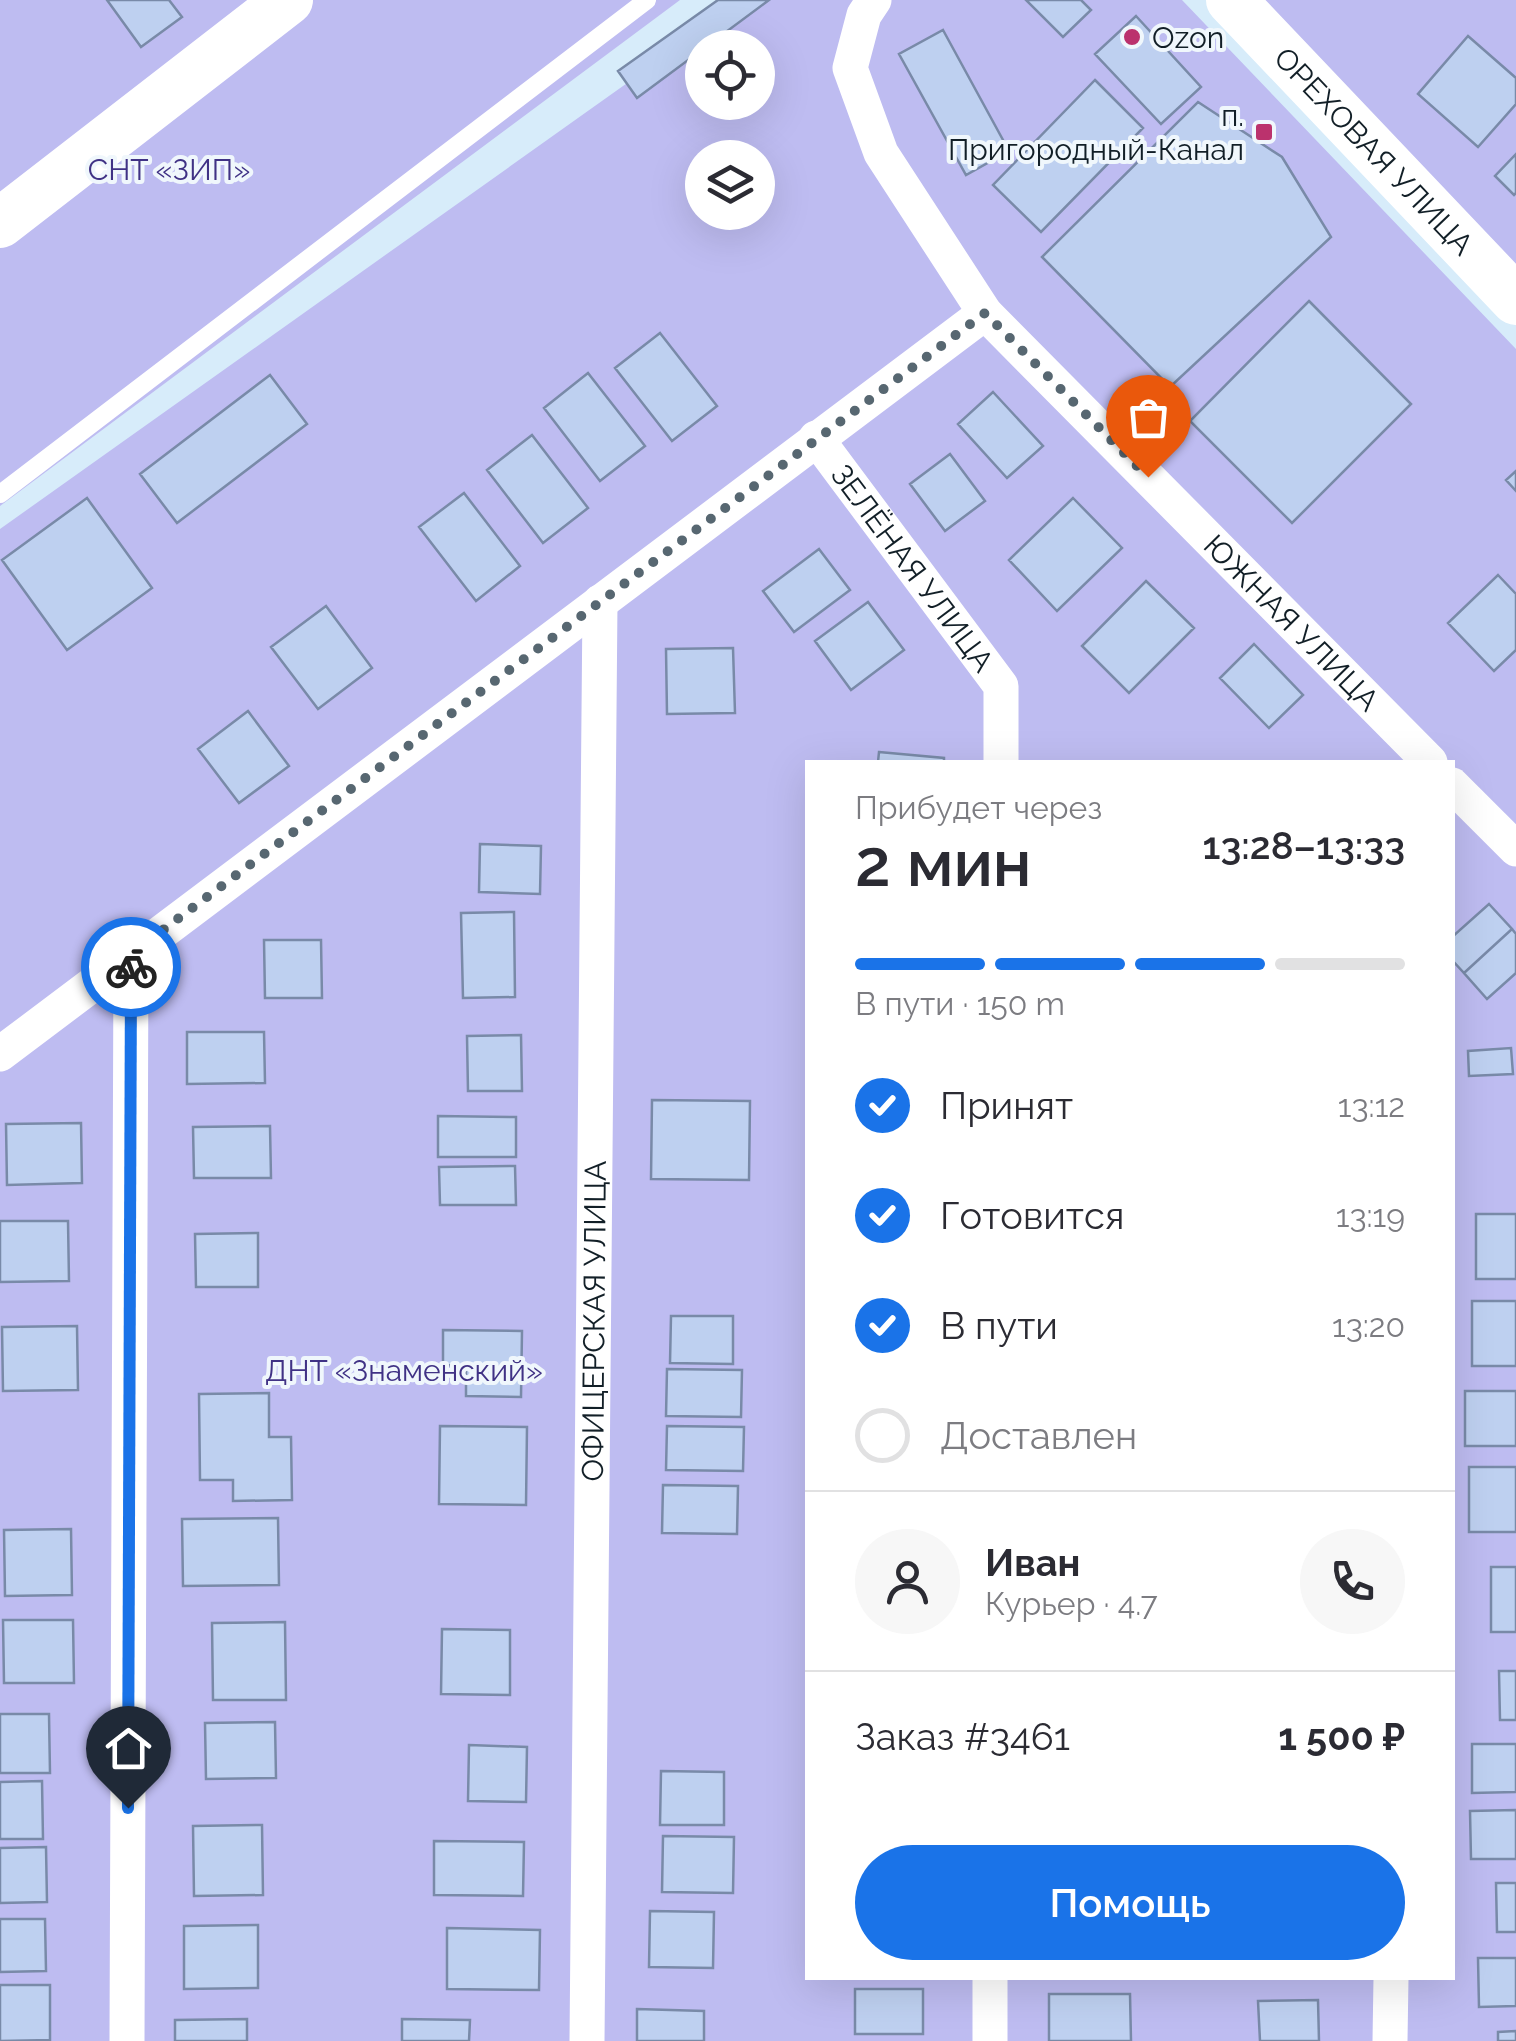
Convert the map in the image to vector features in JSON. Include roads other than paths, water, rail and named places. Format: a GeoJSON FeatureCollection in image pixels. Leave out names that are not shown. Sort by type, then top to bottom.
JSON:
{"type":"FeatureCollection","features":[{"type":"Feature","properties":{"kind":"street"},"geometry":{"type":"LineString","coordinates":[[0,223],[288,0]]}},
{"type":"Feature","properties":{"kind":"street","name":"ЮЖНАЯ УЛИЦА"},"geometry":{"type":"LineString","coordinates":[[874,0],[864,15],[850,68],[881,153],[985,313],[1420,759]]}},
{"type":"Feature","properties":{"kind":"street","name":"ОРЕХОВАЯ УЛИЦА"},"geometry":{"type":"LineString","coordinates":[[1231,0],[1516,300]]}},
{"type":"Feature","properties":{"kind":"street"},"geometry":{"type":"LineString","coordinates":[[0,1054],[985,313]]}},
{"type":"Feature","properties":{"kind":"street","name":"ЗЕЛЁНАЯ УЛИЦА"},"geometry":{"type":"LineString","coordinates":[[816,438],[1001,686],[1001,760]]}},
{"type":"Feature","properties":{"kind":"street","name":"ОФИЦЕРСКАЯ УЛИЦА"},"geometry":{"type":"LineString","coordinates":[[588,2041],[600,602]]}},
{"type":"Feature","properties":{"kind":"street"},"geometry":{"type":"LineString","coordinates":[[1455,788],[1516,850]]}},
{"type":"Feature","properties":{"kind":"street"},"geometry":{"type":"LineString","coordinates":[[127,2041],[131,954]]}},
{"type":"Feature","properties":{"kind":"street"},"geometry":{"type":"LineString","coordinates":[[990,1980],[990,2041]]}},
{"type":"Feature","properties":{"kind":"street"},"geometry":{"type":"LineString","coordinates":[[1390,2041],[1391,1980]]}},
{"type":"Feature","properties":{"kind":"lane"},"geometry":{"type":"LineString","coordinates":[[0,494],[647,0]]}},
{"type":"Feature","properties":{"kind":"place","name":"Ozon"},"geometry":{"type":"Point","coordinates":[1132,37]}},
{"type":"Feature","properties":{"kind":"place","name":"п. Пригородный-Канал"},"geometry":{"type":"Point","coordinates":[1264,132]}},
{"type":"Feature","properties":{"kind":"park label","name":"СНТ «ЗИП»"},"geometry":{"type":"Point","coordinates":[169,169]}},
{"type":"Feature","properties":{"kind":"park label","name":"ДНТ «Знаменский»"},"geometry":{"type":"Point","coordinates":[404,1370]}}]}
